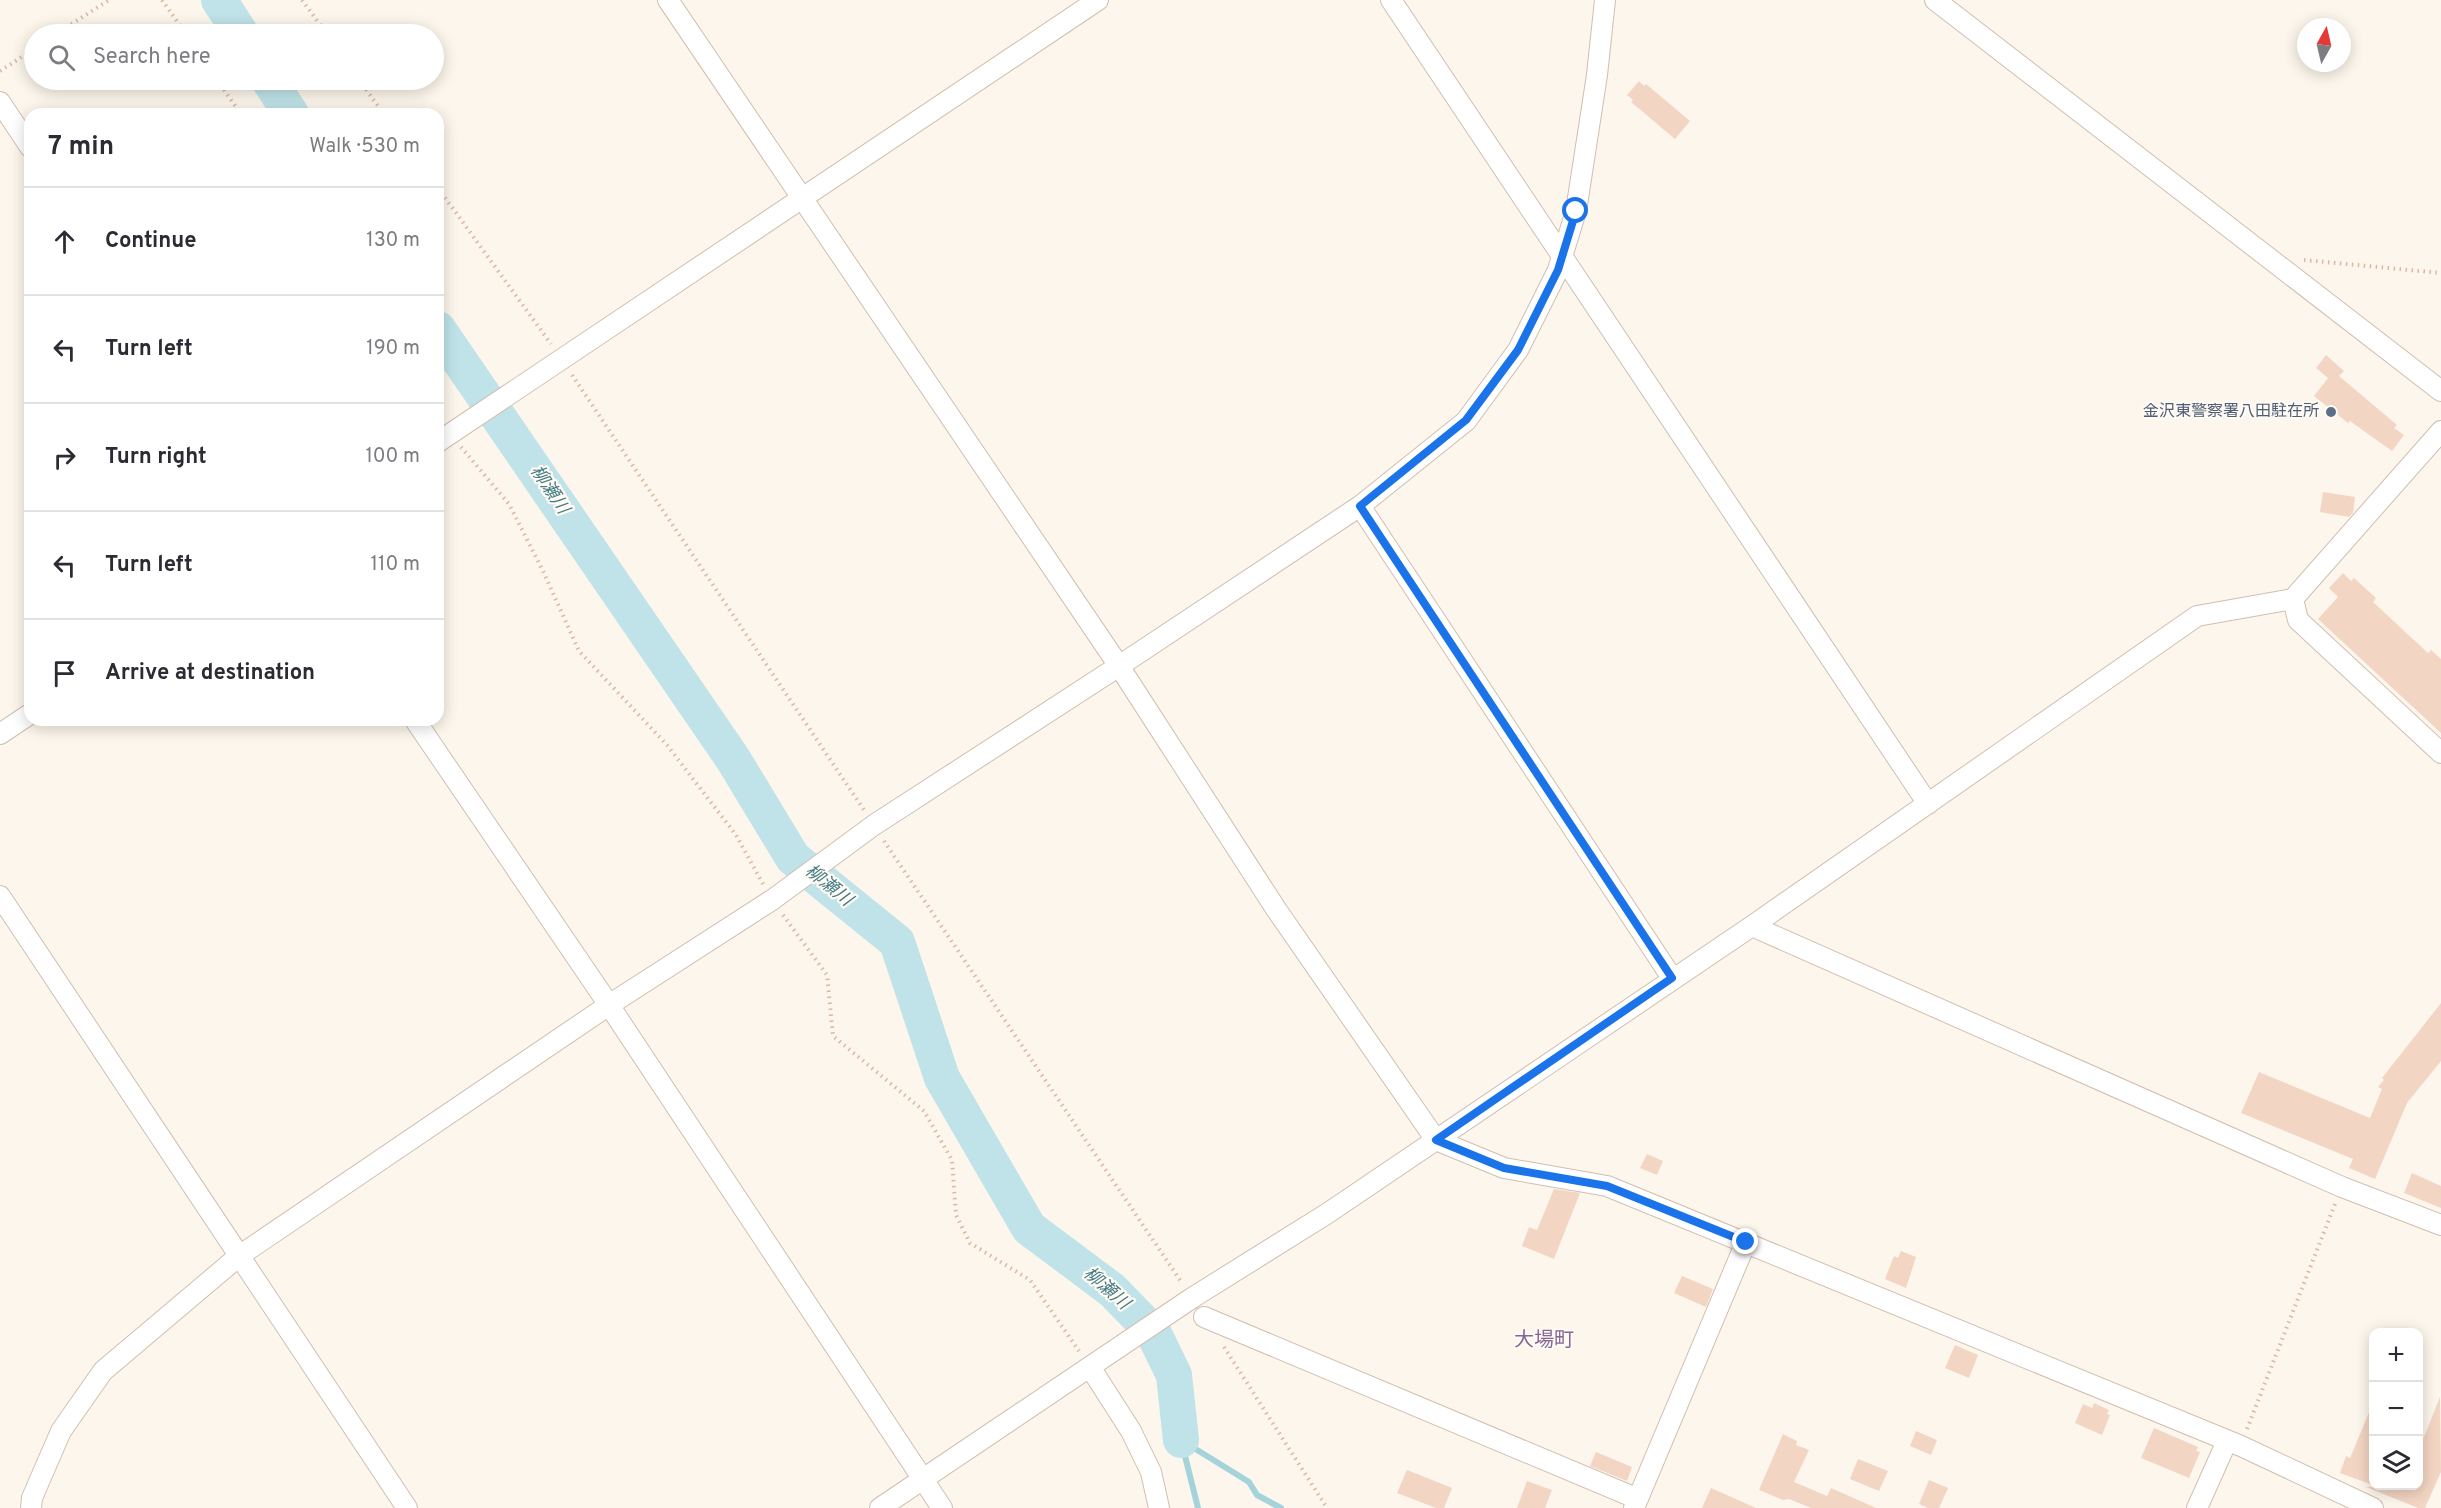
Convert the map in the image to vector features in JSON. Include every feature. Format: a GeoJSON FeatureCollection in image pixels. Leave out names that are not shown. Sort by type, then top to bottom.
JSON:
{"type":"FeatureCollection","features":[{"type":"Feature","properties":{"kind":"street"},"geometry":{"type":"LineString","coordinates":[[668,0],[1119,666],[1276,909],[1436,1140],[1504,1168],[1607,1186],[2234,1443],[2373,1508]]}},
{"type":"Feature","properties":{"kind":"street"},"geometry":{"type":"LineString","coordinates":[[444,437],[1098,0]]}},
{"type":"Feature","properties":{"kind":"street"},"geometry":{"type":"LineString","coordinates":[[1391,0],[1928,804]]}},
{"type":"Feature","properties":{"kind":"street"},"geometry":{"type":"LineString","coordinates":[[31,1508],[32,1498],[62,1431],[103,1371],[239,1256],[609,1005],[772,900],[874,825],[1360,506],[1466,420],[1518,350],[1562,258],[1576,211],[1597,75],[1605,0]]}},
{"type":"Feature","properties":{"kind":"street"},"geometry":{"type":"LineString","coordinates":[[1935,0],[2441,392]]}},
{"type":"Feature","properties":{"kind":"street"},"geometry":{"type":"LineString","coordinates":[[0,102],[24,138]]}},
{"type":"Feature","properties":{"kind":"street"},"geometry":{"type":"LineString","coordinates":[[880,1508],[1188,1302],[1328,1214],[1672,978],[1752,926],[2197,616],[2293,599],[2441,431]]}},
{"type":"Feature","properties":{"kind":"street"},"geometry":{"type":"LineString","coordinates":[[1360,506],[1672,978]]}},
{"type":"Feature","properties":{"kind":"street"},"geometry":{"type":"LineString","coordinates":[[2293,599],[2298,620],[2441,753]]}},
{"type":"Feature","properties":{"kind":"street"},"geometry":{"type":"LineString","coordinates":[[0,734],[24,718]]}},
{"type":"Feature","properties":{"kind":"street"},"geometry":{"type":"LineString","coordinates":[[419,726],[609,1005],[942,1508]]}},
{"type":"Feature","properties":{"kind":"street"},"geometry":{"type":"LineString","coordinates":[[0,896],[407,1508]]}},
{"type":"Feature","properties":{"kind":"street"},"geometry":{"type":"LineString","coordinates":[[1752,926],[2342,1187],[2441,1225]]}},
{"type":"Feature","properties":{"kind":"street"},"geometry":{"type":"LineString","coordinates":[[1204,1317],[1636,1504],[1746,1242]]}},
{"type":"Feature","properties":{"kind":"street"},"geometry":{"type":"LineString","coordinates":[[1093,1365],[1131,1431],[1151,1472],[1159,1508]]}},
{"type":"Feature","properties":{"kind":"street"},"geometry":{"type":"LineString","coordinates":[[2197,1508],[2234,1443]]}},
{"type":"Feature","properties":{"kind":"path"},"geometry":{"type":"LineString","coordinates":[[72,24],[109,0]]}},
{"type":"Feature","properties":{"kind":"path"},"geometry":{"type":"LineString","coordinates":[[162,0],[179,24]]}},
{"type":"Feature","properties":{"kind":"path"},"geometry":{"type":"LineString","coordinates":[[302,0],[320,24]]}},
{"type":"Feature","properties":{"kind":"path"},"geometry":{"type":"LineString","coordinates":[[0,71],[24,55]]}},
{"type":"Feature","properties":{"kind":"path"},"geometry":{"type":"LineString","coordinates":[[224,90],[237,108]]}},
{"type":"Feature","properties":{"kind":"path"},"geometry":{"type":"LineString","coordinates":[[366,90],[380,108]]}},
{"type":"Feature","properties":{"kind":"path"},"geometry":{"type":"LineString","coordinates":[[444,196],[561,359],[874,825],[1188,1302]]}},
{"type":"Feature","properties":{"kind":"path"},"geometry":{"type":"LineString","coordinates":[[2300,259],[2441,273]]}},
{"type":"Feature","properties":{"kind":"path"},"geometry":{"type":"LineString","coordinates":[[444,437],[509,504],[543,571],[579,651],[674,754],[736,835],[772,900],[827,975],[834,1036],[924,1111],[952,1160],[956,1215],[970,1244],[1030,1280],[1093,1365]]}},
{"type":"Feature","properties":{"kind":"path"},"geometry":{"type":"LineString","coordinates":[[2234,1443],[2342,1187]]}},
{"type":"Feature","properties":{"kind":"path"},"geometry":{"type":"LineString","coordinates":[[1204,1317],[1327,1508]]}},
{"type":"Feature","properties":{"kind":"building"},"geometry":{"type":"Polygon","coordinates":[[[1639,81],[1644,86],[1646,84],[1690,121],[1675,139],[1631,102],[1633,100],[1627,95],[1639,81]]]}},
{"type":"Feature","properties":{"kind":"building"},"geometry":{"type":"Polygon","coordinates":[[[2326,355],[2344,371],[2339,376],[2397,425],[2394,428],[2404,435],[2392,451],[2350,421],[2348,423],[2314,396],[2328,378],[2316,368],[2326,355]]]}},
{"type":"Feature","properties":{"kind":"building"},"geometry":{"type":"Polygon","coordinates":[[[2323,492],[2355,497],[2353,513],[2349,517],[2320,512],[2323,492]]]}},
{"type":"Feature","properties":{"kind":"building"},"geometry":{"type":"Polygon","coordinates":[[[2343,573],[2351,581],[2354,578],[2376,598],[2373,602],[2428,653],[2431,650],[2441,659],[2441,733],[2318,619],[2338,597],[2329,588],[2343,573]]]}},
{"type":"Feature","properties":{"kind":"building"},"geometry":{"type":"Polygon","coordinates":[[[2441,1003],[2441,1061],[2407,1103],[2375,1179],[2349,1168],[2353,1159],[2241,1113],[2259,1072],[2370,1118],[2382,1089],[2378,1087],[2384,1080],[2382,1078],[2441,1003]]]}},
{"type":"Feature","properties":{"kind":"building"},"geometry":{"type":"Polygon","coordinates":[[[1647,1154],[1663,1161],[1657,1175],[1640,1168],[1647,1154]]]}},
{"type":"Feature","properties":{"kind":"building"},"geometry":{"type":"Polygon","coordinates":[[[2412,1173],[2441,1186],[2441,1208],[2404,1193],[2412,1173]]]}},
{"type":"Feature","properties":{"kind":"building"},"geometry":{"type":"Polygon","coordinates":[[[1554,1189],[1580,1193],[1554,1259],[1522,1246],[1529,1227],[1537,1230],[1554,1189]]]}},
{"type":"Feature","properties":{"kind":"building"},"geometry":{"type":"Polygon","coordinates":[[[1901,1251],[1916,1257],[1906,1288],[1885,1279],[1894,1256],[1898,1258],[1901,1251]]]}},
{"type":"Feature","properties":{"kind":"building"},"geometry":{"type":"Polygon","coordinates":[[[1682,1276],[1713,1289],[1706,1307],[1674,1293],[1682,1276]]]}},
{"type":"Feature","properties":{"kind":"building"},"geometry":{"type":"Polygon","coordinates":[[[1955,1345],[1978,1355],[1969,1378],[1945,1368],[1955,1345]]]}},
{"type":"Feature","properties":{"kind":"building"},"geometry":{"type":"Polygon","coordinates":[[[2440,1397],[2441,1472],[2425,1508],[2418,1508],[2373,1490],[2423,1490],[2424,1437],[2440,1397]]]}},
{"type":"Feature","properties":{"kind":"building"},"geometry":{"type":"Polygon","coordinates":[[[2094,1403],[2109,1410],[2107,1414],[2110,1415],[2102,1435],[2075,1423],[2083,1404],[2092,1408],[2094,1403]]]}},
{"type":"Feature","properties":{"kind":"building"},"geometry":{"type":"Polygon","coordinates":[[[2369,1413],[2369,1484],[2340,1473],[2346,1456],[2350,1458],[2369,1413]]]}},
{"type":"Feature","properties":{"kind":"building"},"geometry":{"type":"Polygon","coordinates":[[[2154,1428],[2198,1447],[2196,1451],[2200,1452],[2189,1478],[2141,1458],[2154,1428]]]}},
{"type":"Feature","properties":{"kind":"building"},"geometry":{"type":"Polygon","coordinates":[[[1916,1431],[1937,1440],[1931,1455],[1910,1446],[1916,1431]]]}},
{"type":"Feature","properties":{"kind":"building"},"geometry":{"type":"Polygon","coordinates":[[[1783,1434],[1797,1441],[1796,1445],[1809,1450],[1794,1482],[1827,1496],[1831,1488],[1876,1508],[1811,1508],[1759,1490],[1783,1434]]]}},
{"type":"Feature","properties":{"kind":"building"},"geometry":{"type":"Polygon","coordinates":[[[1596,1452],[1632,1467],[1627,1481],[1590,1466],[1596,1452]]]}},
{"type":"Feature","properties":{"kind":"building"},"geometry":{"type":"Polygon","coordinates":[[[1858,1459],[1888,1471],[1879,1491],[1850,1479],[1858,1459]]]}},
{"type":"Feature","properties":{"kind":"building"},"geometry":{"type":"Polygon","coordinates":[[[1407,1470],[1452,1488],[1444,1508],[1436,1508],[1397,1493],[1407,1470]]]}},
{"type":"Feature","properties":{"kind":"building"},"geometry":{"type":"Polygon","coordinates":[[[1929,1480],[1948,1488],[1939,1508],[1928,1508],[1919,1504],[1929,1480]]]}},
{"type":"Feature","properties":{"kind":"building"},"geometry":{"type":"Polygon","coordinates":[[[1527,1481],[1552,1490],[1545,1508],[1517,1508],[1527,1481]]]}},
{"type":"Feature","properties":{"kind":"building"},"geometry":{"type":"Polygon","coordinates":[[[1711,1488],[1756,1508],[1702,1508],[1711,1488]]]}},
{"type":"Feature","properties":{"kind":"waterway","name":"柳瀬川"},"geometry":{"type":"LineString","coordinates":[[219,0],[235,24]]}},
{"type":"Feature","properties":{"kind":"waterway","name":"柳瀬川"},"geometry":{"type":"LineString","coordinates":[[275,90],[287,108]]}},
{"type":"Feature","properties":{"kind":"waterway","name":"柳瀬川"},"geometry":{"type":"LineString","coordinates":[[444,338],[733,759],[793,858],[897,942],[942,1078],[1029,1228],[1112,1290],[1153,1332],[1174,1375],[1181,1440]]}},
{"type":"Feature","properties":{"kind":"waterway"},"geometry":{"type":"LineString","coordinates":[[1181,1440],[1249,1482],[1257,1495],[1281,1508]]}},
{"type":"Feature","properties":{"kind":"waterway"},"geometry":{"type":"LineString","coordinates":[[1181,1440],[1198,1508]]}},
{"type":"Feature","properties":{"kind":"place","name":"金沢東警察署八田駐在所"},"geometry":{"type":"Point","coordinates":[2331,412]}},
{"type":"Feature","properties":{"kind":"district","name":"大場町"},"geometry":{"type":"Point","coordinates":[1544,1341]}},
{"type":"Feature","properties":{"kind":"route"},"geometry":{"type":"LineString","coordinates":[[1576,211],[1558,270],[1518,350],[1466,420],[1360,506],[1672,978],[1436,1140],[1504,1168],[1607,1186],[1746,1242]]}}]}
